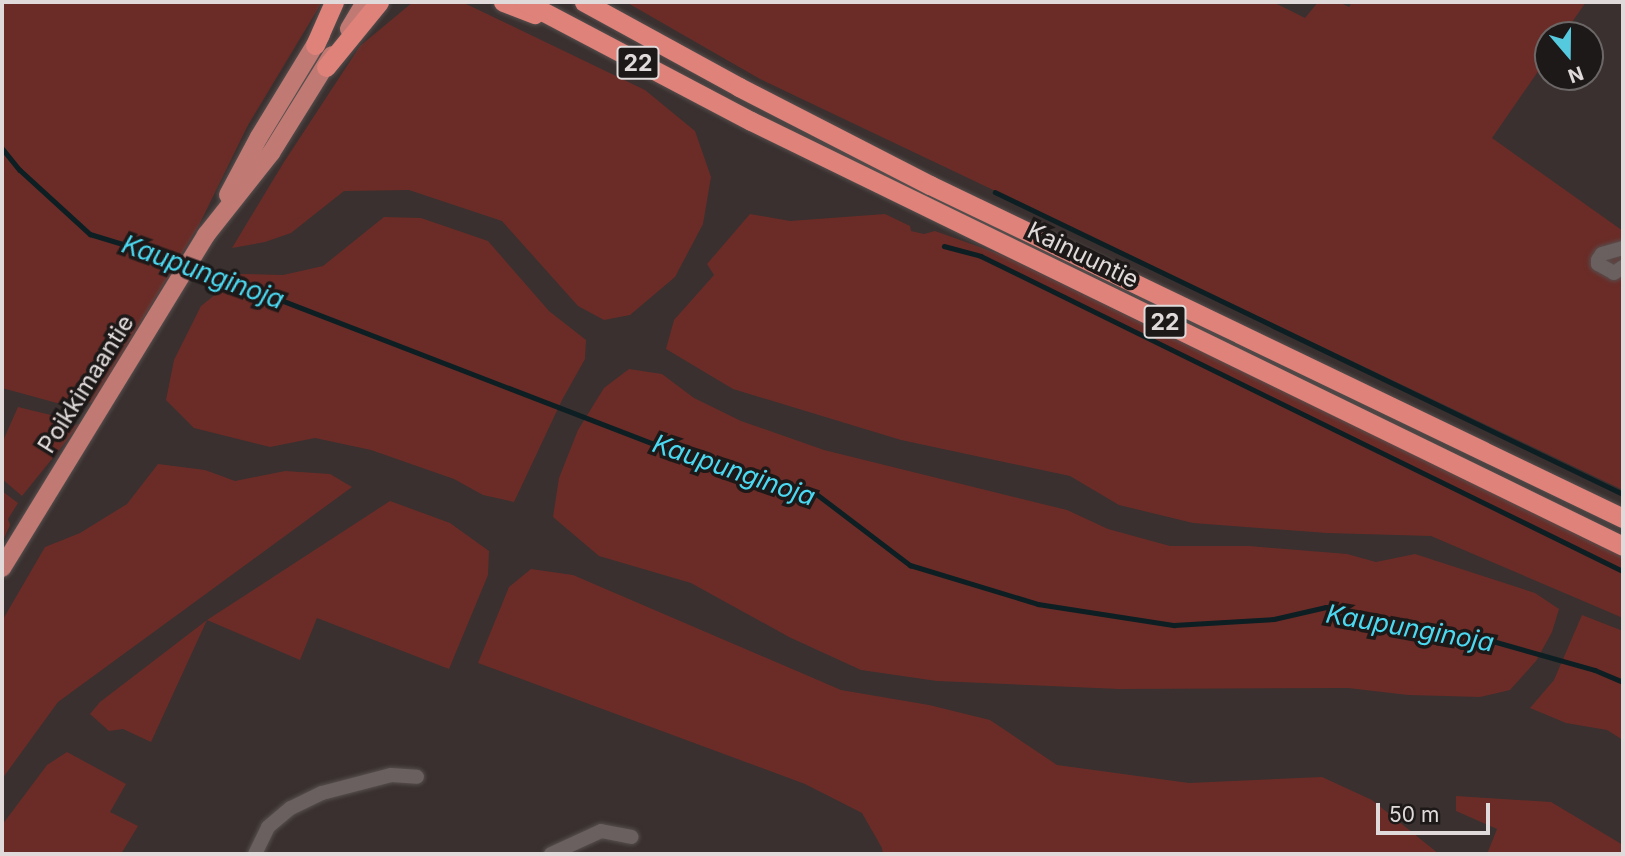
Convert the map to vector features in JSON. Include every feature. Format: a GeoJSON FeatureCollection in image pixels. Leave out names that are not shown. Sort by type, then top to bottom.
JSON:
{"type":"FeatureCollection","features":[{"type":"Feature","properties":{"kind":"highway"},"geometry":{"type":"LineString","coordinates":[[315,45],[334,2]]}},
{"type":"Feature","properties":{"kind":"highway"},"geometry":{"type":"LineString","coordinates":[[326,66],[379,2]]}},
{"type":"Feature","properties":{"kind":"highway"},"geometry":{"type":"LineString","coordinates":[[503,2],[569,26]]}},
{"type":"Feature","properties":{"kind":"highway","name":"Kainuuntie"},"geometry":{"type":"LineString","coordinates":[[526,2],[751,121],[1623,546]]}},
{"type":"Feature","properties":{"kind":"highway","name":"Kainuuntie"},"geometry":{"type":"LineString","coordinates":[[584,2],[739,87],[930,185],[1623,518]]}},
{"type":"Feature","properties":{"kind":"highway"},"geometry":{"type":"LineString","coordinates":[[592,2],[624,23]]}},
{"type":"Feature","properties":{"kind":"main road","name":"Poikkimaantie"},"geometry":{"type":"LineString","coordinates":[[2,568],[209,231],[258,137],[342,2]]}},
{"type":"Feature","properties":{"kind":"main road","name":"Poikkimaantie"},"geometry":{"type":"LineString","coordinates":[[209,231],[271,153],[365,2]]}},
{"type":"Feature","properties":{"kind":"street"},"geometry":{"type":"LineString","coordinates":[[1623,248],[1602,254],[1598,264],[1614,273],[1623,267]]}},
{"type":"Feature","properties":{"kind":"street"},"geometry":{"type":"LineString","coordinates":[[255,854],[268,827],[291,808],[322,793],[391,775],[417,778]]}},
{"type":"Feature","properties":{"kind":"street"},"geometry":{"type":"LineString","coordinates":[[551,854],[601,831],[631,837]]}},
{"type":"Feature","properties":{"kind":"shaded area"},"geometry":{"type":"Polygon","coordinates":[[[2,2],[322,2],[248,125],[199,225],[93,403],[70,400],[68,406],[2,388],[2,2]]]}},
{"type":"Feature","properties":{"kind":"shaded area"},"geometry":{"type":"Polygon","coordinates":[[[413,2],[462,2],[645,90],[695,131],[711,177],[703,224],[675,277],[630,315],[604,320],[578,306],[502,221],[409,190],[344,191],[291,233],[265,242],[232,248],[284,162],[360,46],[413,2]]]}},
{"type":"Feature","properties":{"kind":"shaded area"},"geometry":{"type":"Polygon","coordinates":[[[626,2],[1273,2],[1305,18],[1318,2],[1339,2],[1349,7],[1352,2],[1586,2],[1573,21],[1534,21],[1534,77],[1492,138],[1623,231],[1623,490],[760,79],[626,2]]]}},
{"type":"Feature","properties":{"kind":"shaded area"},"geometry":{"type":"Polygon","coordinates":[[[750,214],[790,221],[885,214],[910,226],[911,231],[924,234],[935,231],[1002,255],[1623,555],[1623,618],[1431,536],[1327,533],[1193,523],[1119,505],[1070,476],[901,440],[733,389],[666,349],[674,320],[714,275],[707,264],[750,214]]]}},
{"type":"Feature","properties":{"kind":"shaded area"},"geometry":{"type":"Polygon","coordinates":[[[384,217],[421,218],[488,241],[549,311],[586,340],[585,359],[562,400],[514,502],[483,495],[454,479],[371,450],[315,438],[270,447],[194,428],[166,400],[174,360],[201,306],[241,274],[283,275],[323,266],[384,217]]]}},
{"type":"Feature","properties":{"kind":"shaded area"},"geometry":{"type":"Polygon","coordinates":[[[629,369],[662,374],[694,398],[741,421],[824,450],[1067,510],[1108,529],[1170,546],[1249,546],[1347,554],[1376,562],[1415,554],[1535,593],[1559,609],[1552,632],[1536,661],[1510,690],[1480,697],[1408,695],[1348,688],[1119,689],[937,681],[861,670],[789,637],[691,583],[599,556],[553,517],[559,478],[578,430],[604,388],[629,369]]]}},
{"type":"Feature","properties":{"kind":"shaded area"},"geometry":{"type":"Polygon","coordinates":[[[18,407],[55,416],[55,423],[68,428],[81,423],[22,496],[2,479],[2,443],[18,407]]]}},
{"type":"Feature","properties":{"kind":"shaded area"},"geometry":{"type":"Polygon","coordinates":[[[158,464],[205,470],[235,481],[285,471],[330,474],[352,487],[58,702],[2,779],[2,621],[45,547],[80,533],[127,504],[158,464]]]}},
{"type":"Feature","properties":{"kind":"shaded area"},"geometry":{"type":"Polygon","coordinates":[[[2,491],[18,503],[8,519],[10,525],[2,543],[2,491]]]}},
{"type":"Feature","properties":{"kind":"shaded area"},"geometry":{"type":"Polygon","coordinates":[[[390,501],[450,523],[489,551],[488,575],[449,669],[317,618],[300,660],[207,620],[390,501]]]}},
{"type":"Feature","properties":{"kind":"shaded area"},"geometry":{"type":"Polygon","coordinates":[[[531,569],[573,575],[841,690],[929,705],[990,720],[1057,765],[1189,783],[1322,777],[1372,800],[1439,854],[883,854],[862,813],[805,784],[478,663],[509,587],[531,569]]]}},
{"type":"Feature","properties":{"kind":"shaded area"},"geometry":{"type":"Polygon","coordinates":[[[1582,615],[1623,631],[1623,740],[1607,730],[1566,723],[1530,708],[1554,680],[1582,615]]]}},
{"type":"Feature","properties":{"kind":"shaded area"},"geometry":{"type":"Polygon","coordinates":[[[207,620],[151,742],[123,729],[109,731],[90,714],[100,702],[207,620]]]}},
{"type":"Feature","properties":{"kind":"shaded area"},"geometry":{"type":"Polygon","coordinates":[[[67,752],[126,784],[110,812],[138,826],[121,854],[2,854],[2,825],[47,765],[67,752]]]}},
{"type":"Feature","properties":{"kind":"shaded area"},"geometry":{"type":"Polygon","coordinates":[[[1456,796],[1551,802],[1623,845],[1623,854],[1487,854],[1497,829],[1456,811],[1456,796]]]}},
{"type":"Feature","properties":{"kind":"waterway","name":"Kaupunginoja"},"geometry":{"type":"LineString","coordinates":[[2,148],[20,170],[90,234],[185,263]]}},
{"type":"Feature","properties":{"kind":"waterway"},"geometry":{"type":"LineString","coordinates":[[995,192],[1623,494]]}},
{"type":"Feature","properties":{"kind":"waterway"},"geometry":{"type":"LineString","coordinates":[[944,246],[981,256],[1623,571]]}},
{"type":"Feature","properties":{"kind":"waterway","name":"Kaupunginoja"},"geometry":{"type":"LineString","coordinates":[[193,266],[680,454],[814,492],[910,565],[1038,604],[1174,625],[1274,619],[1326,607],[1468,634],[1595,670],[1623,682]]}}]}
